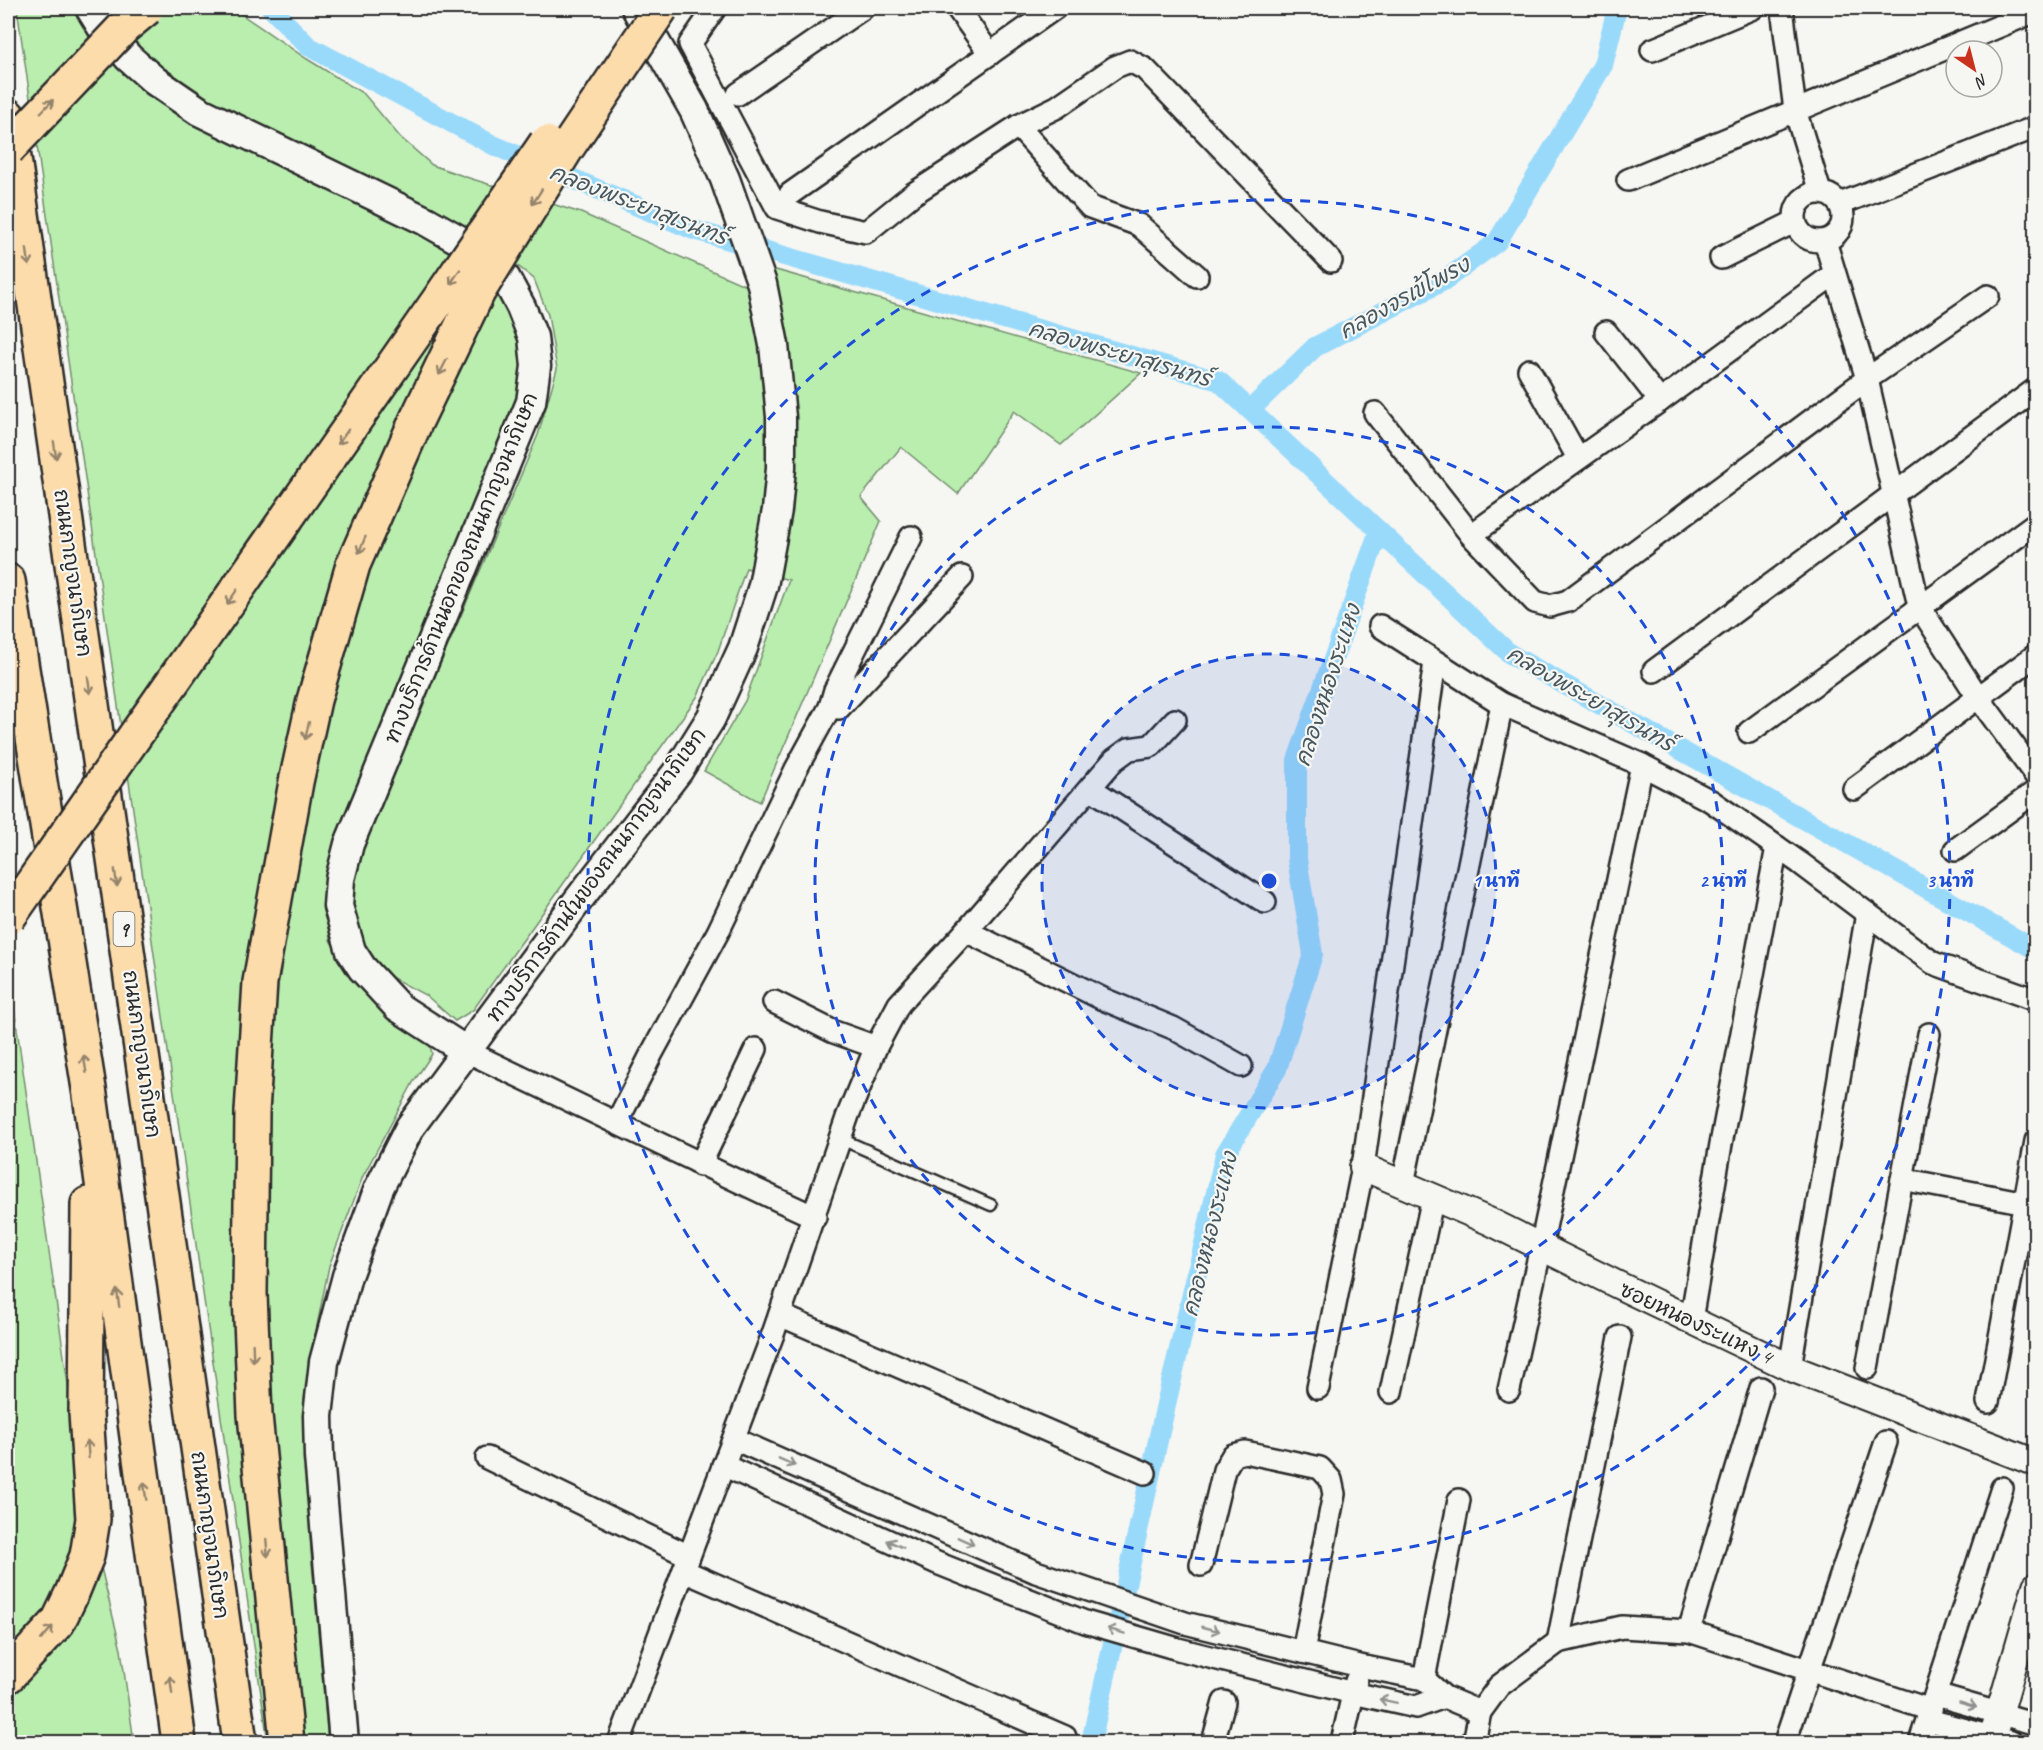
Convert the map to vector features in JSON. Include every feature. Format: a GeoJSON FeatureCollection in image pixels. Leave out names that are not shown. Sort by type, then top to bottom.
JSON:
{"type":"FeatureCollection","features":[{"type":"Feature","properties":{"kind":"highway"},"geometry":{"type":"LineString","coordinates":[[8,149],[125,26],[147,8]]}},
{"type":"Feature","properties":{"kind":"highway"},"geometry":{"type":"LineString","coordinates":[[8,918],[563,118],[607,58],[648,8]]}},
{"type":"Feature","properties":{"kind":"highway"},"geometry":{"type":"LineString","coordinates":[[287,1743],[255,1415],[250,1295],[252,1112],[260,982],[296,782],[314,700],[353,566],[416,421],[478,292],[565,152],[662,8]]}},
{"type":"Feature","properties":{"kind":"highway","name":"ถนนกาญจนาภิเษก"},"geometry":{"type":"LineString","coordinates":[[8,116],[240,1743]]}},
{"type":"Feature","properties":{"kind":"highway"},"geometry":{"type":"LineString","coordinates":[[8,581],[90,1095],[180,1743]]}},
{"type":"Feature","properties":{"kind":"highway"},"geometry":{"type":"LineString","coordinates":[[8,1676],[58,1622],[87,1556],[93,1519],[86,1413],[90,1095]]}},
{"type":"Feature","properties":{"kind":"main road","name":"ทางบริการด้านนอกของถนนกาญจนาภิเษก"},"geometry":{"type":"LineString","coordinates":[[90,8],[103,28],[129,58],[155,81],[199,111],[426,221],[484,254],[506,279],[533,337],[536,366],[531,402],[349,844],[340,879],[338,906],[351,951],[362,968],[398,1007],[466,1051]]}},
{"type":"Feature","properties":{"kind":"main road","name":"ทางบริการด้านในของถนนกาญจนาภิเษก"},"geometry":{"type":"LineString","coordinates":[[344,1743],[319,1457],[318,1416],[324,1362],[347,1276],[378,1188],[410,1127],[579,899],[678,771],[711,718],[743,648],[756,613],[777,510],[782,417],[774,345],[762,284],[724,180],[694,110],[636,8]]}},
{"type":"Feature","properties":{"kind":"street"},"geometry":{"type":"LineString","coordinates":[[715,8],[690,44],[777,208],[820,222],[866,232],[913,194],[1018,126],[1057,107],[1115,67],[1131,62],[1145,69],[1331,261]]}},
{"type":"Feature","properties":{"kind":"street"},"geometry":{"type":"LineString","coordinates":[[738,94],[863,8]]}},
{"type":"Feature","properties":{"kind":"street"},"geometry":{"type":"LineString","coordinates":[[957,8],[990,54]]}},
{"type":"Feature","properties":{"kind":"street"},"geometry":{"type":"LineString","coordinates":[[790,194],[1055,8]]}},
{"type":"Feature","properties":{"kind":"street"},"geometry":{"type":"LineString","coordinates":[[1652,50],[1753,8]]}},
{"type":"Feature","properties":{"kind":"street"},"geometry":{"type":"LineString","coordinates":[[1782,8],[1795,110],[1820,192]]}},
{"type":"Feature","properties":{"kind":"street"},"geometry":{"type":"LineString","coordinates":[[1629,180],[2036,11]]}},
{"type":"Feature","properties":{"kind":"street"},"geometry":{"type":"LineString","coordinates":[[1018,126],[1090,207],[1139,225],[1197,276]]}},
{"type":"Feature","properties":{"kind":"street"},"geometry":{"type":"LineString","coordinates":[[1840,204],[2036,127]]}},
{"type":"Feature","properties":{"kind":"street"},"geometry":{"type":"LineString","coordinates":[[1820,192],[1831,196],[1840,204],[1843,222],[1834,237],[1816,242],[1806,239],[1798,231],[1794,222],[1798,204],[1811,194],[1820,192]]}},
{"type":"Feature","properties":{"kind":"street"},"geometry":{"type":"LineString","coordinates":[[1721,258],[1794,222]]}},
{"type":"Feature","properties":{"kind":"street"},"geometry":{"type":"LineString","coordinates":[[1825,241],[1867,379],[1919,606],[1978,697],[2036,776]]}},
{"type":"Feature","properties":{"kind":"street"},"geometry":{"type":"LineString","coordinates":[[1471,535],[1834,274]]}},
{"type":"Feature","properties":{"kind":"street"},"geometry":{"type":"LineString","coordinates":[[1375,413],[1471,535],[1535,602],[1550,606],[1568,601],[1867,379],[1988,296]]}},
{"type":"Feature","properties":{"kind":"street"},"geometry":{"type":"LineString","coordinates":[[1606,333],[1660,401]]}},
{"type":"Feature","properties":{"kind":"street"},"geometry":{"type":"LineString","coordinates":[[1529,370],[1578,458]]}},
{"type":"Feature","properties":{"kind":"street"},"geometry":{"type":"LineString","coordinates":[[1654,671],[2036,389]]}},
{"type":"Feature","properties":{"kind":"street"},"geometry":{"type":"LineString","coordinates":[[1749,732],[2036,523]]}},
{"type":"Feature","properties":{"kind":"street"},"geometry":{"type":"LineString","coordinates":[[834,704],[835,690],[911,537]]}},
{"type":"Feature","properties":{"kind":"street"},"geometry":{"type":"LineString","coordinates":[[621,1124],[727,937],[834,704],[962,577]]}},
{"type":"Feature","properties":{"kind":"street"},"geometry":{"type":"LineString","coordinates":[[1380,626],[1502,704],[1642,765],[1712,801],[1934,963],[2036,1000]]}},
{"type":"Feature","properties":{"kind":"street"},"geometry":{"type":"LineString","coordinates":[[1854,789],[2036,654]]}},
{"type":"Feature","properties":{"kind":"street"},"geometry":{"type":"LineString","coordinates":[[1318,1388],[1363,1167],[1435,662]]}},
{"type":"Feature","properties":{"kind":"street"},"geometry":{"type":"LineString","coordinates":[[1403,1184],[1502,704]]}},
{"type":"Feature","properties":{"kind":"street"},"geometry":{"type":"LineString","coordinates":[[619,1743],[780,1315],[848,1115],[876,1047],[899,1004],[966,931],[1114,759],[1129,749],[1151,746],[1175,720]]}},
{"type":"Feature","properties":{"kind":"street"},"geometry":{"type":"LineString","coordinates":[[1509,1390],[1642,765]]}},
{"type":"Feature","properties":{"kind":"street"},"geometry":{"type":"LineString","coordinates":[[1090,788],[1264,902]]}},
{"type":"Feature","properties":{"kind":"street"},"geometry":{"type":"LineString","coordinates":[[1955,849],[2036,791]]}},
{"type":"Feature","properties":{"kind":"street"},"geometry":{"type":"LineString","coordinates":[[1691,1320],[1723,1133],[1778,847]]}},
{"type":"Feature","properties":{"kind":"street"},"geometry":{"type":"LineString","coordinates":[[1790,1367],[1867,913]]}},
{"type":"Feature","properties":{"kind":"street"},"geometry":{"type":"LineString","coordinates":[[966,931],[1103,999],[1173,1028],[1241,1066]]}},
{"type":"Feature","properties":{"kind":"street"},"geometry":{"type":"LineString","coordinates":[[774,1002],[834,1032],[876,1047]]}},
{"type":"Feature","properties":{"kind":"street"},"geometry":{"type":"LineString","coordinates":[[1867,1368],[1929,1034]]}},
{"type":"Feature","properties":{"kind":"street"},"geometry":{"type":"LineString","coordinates":[[700,1165],[756,1049]]}},
{"type":"Feature","properties":{"kind":"street"},"geometry":{"type":"LineString","coordinates":[[466,1051],[621,1124],[700,1165],[815,1217]]}},
{"type":"Feature","properties":{"kind":"street"},"geometry":{"type":"LineString","coordinates":[[1988,1401],[2030,1204],[2036,1141]]}},
{"type":"Feature","properties":{"kind":"street","name":"ซอยหนองระแหง 4"},"geometry":{"type":"LineString","coordinates":[[1363,1167],[1491,1222],[1790,1367],[2036,1463]]}},
{"type":"Feature","properties":{"kind":"street"},"geometry":{"type":"LineString","coordinates":[[1902,1179],[2030,1204]]}},
{"type":"Feature","properties":{"kind":"street"},"geometry":{"type":"LineString","coordinates":[[1391,1392],[1433,1197]]}},
{"type":"Feature","properties":{"kind":"street"},"geometry":{"type":"LineString","coordinates":[[780,1315],[1145,1473]]}},
{"type":"Feature","properties":{"kind":"street"},"geometry":{"type":"LineString","coordinates":[[1558,1642],[1620,1337]]}},
{"type":"Feature","properties":{"kind":"street"},"geometry":{"type":"LineString","coordinates":[[1689,1631],[1761,1388]]}},
{"type":"Feature","properties":{"kind":"street"},"geometry":{"type":"LineString","coordinates":[[734,1439],[1036,1572],[1185,1623],[1360,1666],[1424,1679],[1444,1696],[1480,1712]]}},
{"type":"Feature","properties":{"kind":"street"},"geometry":{"type":"LineString","coordinates":[[1785,1743],[1886,1442]]}},
{"type":"Feature","properties":{"kind":"street"},"geometry":{"type":"LineString","coordinates":[[1201,1565],[1224,1470],[1233,1455],[1245,1452],[1320,1468],[1331,1480],[1334,1494],[1303,1652]]}},
{"type":"Feature","properties":{"kind":"street"},"geometry":{"type":"LineString","coordinates":[[487,1458],[687,1563],[1065,1737]]}},
{"type":"Feature","properties":{"kind":"street"},"geometry":{"type":"LineString","coordinates":[[723,1465],[937,1563],[1085,1622],[1178,1649],[1416,1707],[1444,1696]]}},
{"type":"Feature","properties":{"kind":"street"},"geometry":{"type":"LineString","coordinates":[[1920,1743],[2002,1488]]}},
{"type":"Feature","properties":{"kind":"street"},"geometry":{"type":"LineString","coordinates":[[1424,1679],[1459,1500]]}},
{"type":"Feature","properties":{"kind":"street"},"geometry":{"type":"LineString","coordinates":[[1028,1599],[1036,1572]]}},
{"type":"Feature","properties":{"kind":"street"},"geometry":{"type":"LineString","coordinates":[[1999,1734],[2036,1586]]}},
{"type":"Feature","properties":{"kind":"street"},"geometry":{"type":"LineString","coordinates":[[1178,1649],[1185,1623]]}},
{"type":"Feature","properties":{"kind":"street"},"geometry":{"type":"LineString","coordinates":[[1474,1743],[1480,1712],[1499,1686],[1558,1642],[1622,1627],[1689,1631],[1931,1708],[1999,1734],[2036,1724]]}},
{"type":"Feature","properties":{"kind":"street"},"geometry":{"type":"LineString","coordinates":[[1342,1743],[1360,1666]]}},
{"type":"Feature","properties":{"kind":"street"},"geometry":{"type":"LineString","coordinates":[[1214,1743],[1224,1702]]}},
{"type":"Feature","properties":{"kind":"lane"},"geometry":{"type":"LineString","coordinates":[[841,1139],[991,1205]]}},
{"type":"Feature","properties":{"kind":"green space"},"geometry":{"type":"Polygon","coordinates":[[[17,8],[80,8],[113,55],[452,248],[483,269],[521,323],[524,381],[514,417],[326,904],[330,940],[342,960],[429,1041],[432,1054],[414,1081],[363,1176],[329,1266],[310,1360],[303,1413],[311,1552],[328,1742],[300,1742],[283,1605],[264,1294],[238,1295],[235,1333],[272,1742],[268,1742],[17,8]]]}},
{"type":"Feature","properties":{"kind":"green space"},"geometry":{"type":"Polygon","coordinates":[[[106,8],[232,8],[364,94],[400,137],[432,165],[581,213],[744,285],[751,263],[1141,373],[1061,445],[1014,411],[958,494],[901,447],[861,497],[881,521],[760,802],[704,771],[745,701],[789,580],[746,568],[718,651],[697,697],[473,1010],[455,1021],[427,996],[389,976],[368,952],[350,918],[351,873],[538,435],[557,369],[548,315],[534,279],[475,232],[393,188],[355,174],[182,88],[146,61],[106,8]]]}},
{"type":"Feature","properties":{"kind":"green space"},"geometry":{"type":"Polygon","coordinates":[[[8,966],[80,1468],[79,1535],[44,1624],[8,1661],[8,966]]]}},
{"type":"Feature","properties":{"kind":"green space"},"geometry":{"type":"Polygon","coordinates":[[[96,1547],[121,1650],[134,1742],[8,1742],[8,1692],[96,1547]]]}},
{"type":"Feature","properties":{"kind":"waterway","name":"คลองพระยาสุเรนทร์"},"geometry":{"type":"LineString","coordinates":[[271,8],[308,46],[493,145],[694,230],[1219,381],[1510,654],[2036,950]]}},
{"type":"Feature","properties":{"kind":"waterway","name":"คลองจรเข้โพรง"},"geometry":{"type":"LineString","coordinates":[[1250,410],[1315,347],[1445,280],[1497,242],[1603,65],[1617,8]]}},
{"type":"Feature","properties":{"kind":"waterway","name":"คลองหนองระแหง"},"geometry":{"type":"LineString","coordinates":[[1091,1742],[1167,1400],[1225,1154],[1277,1069],[1313,954],[1297,859],[1297,760],[1379,531]]}}]}
